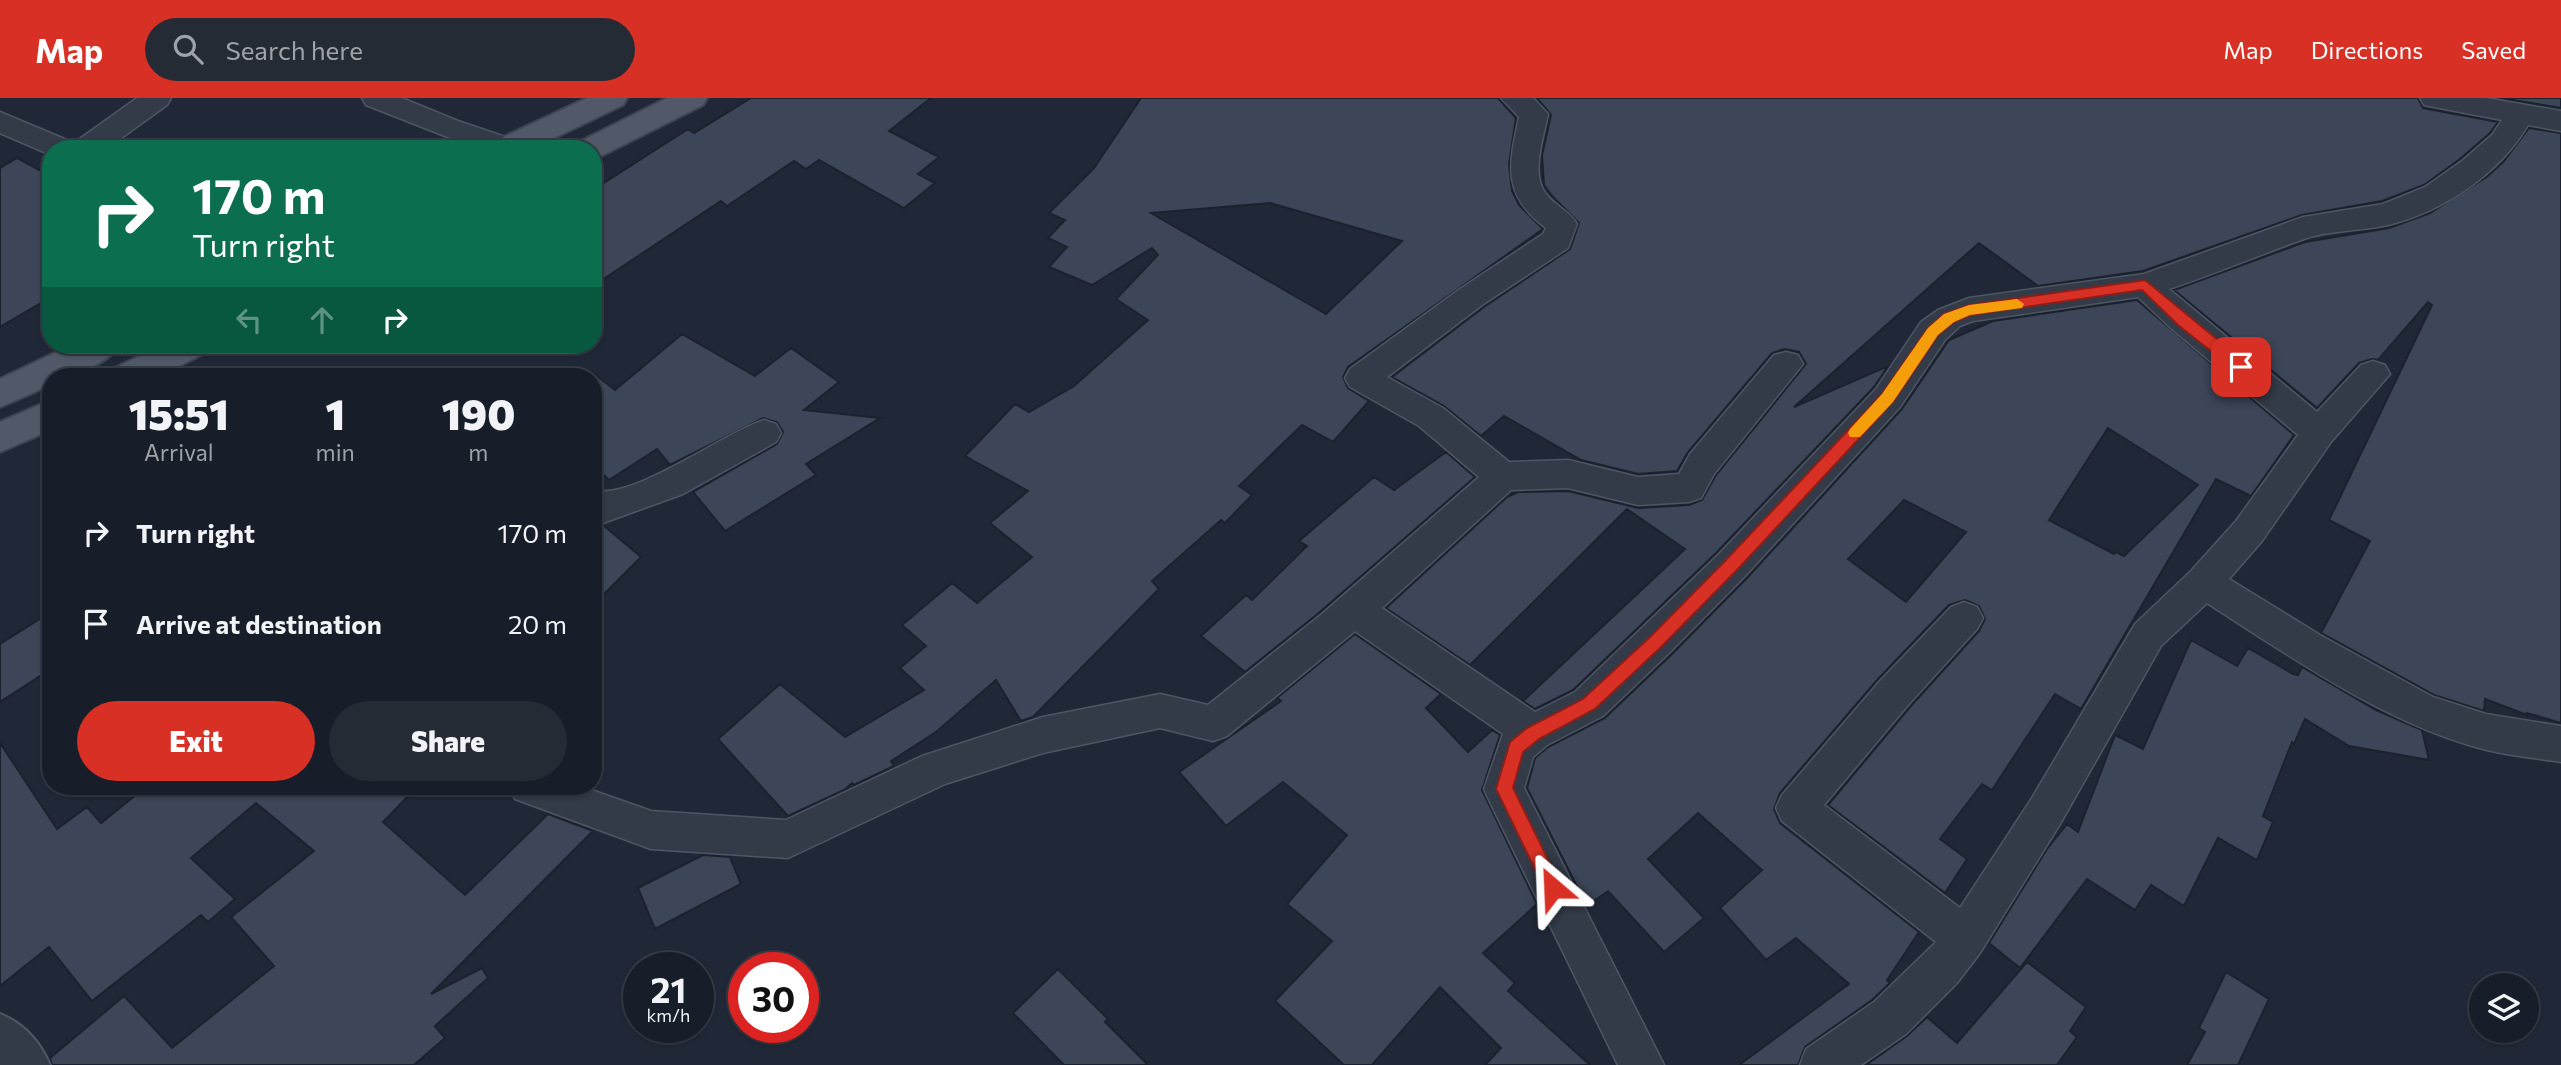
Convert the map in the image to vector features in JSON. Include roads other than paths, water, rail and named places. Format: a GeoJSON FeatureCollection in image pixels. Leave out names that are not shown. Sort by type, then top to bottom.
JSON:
{"type":"FeatureCollection","features":[{"type":"Feature","properties":{"kind":"main road"},"geometry":{"type":"LineString","coordinates":[[524,140],[612,98]]}},
{"type":"Feature","properties":{"kind":"main road"},"geometry":{"type":"LineString","coordinates":[[602,143],[692,98]]}},
{"type":"Feature","properties":{"kind":"main road"},"geometry":{"type":"LineString","coordinates":[[69,368],[89,354]]}},
{"type":"Feature","properties":{"kind":"main road"},"geometry":{"type":"LineString","coordinates":[[144,368],[173,354]]}},
{"type":"Feature","properties":{"kind":"main road"},"geometry":{"type":"LineString","coordinates":[[0,394],[42,379]]}},
{"type":"Feature","properties":{"kind":"main road"},"geometry":{"type":"LineString","coordinates":[[0,438],[42,418]]}},
{"type":"Feature","properties":{"kind":"street"},"geometry":{"type":"LineString","coordinates":[[98,140],[157,98]]}},
{"type":"Feature","properties":{"kind":"street"},"geometry":{"type":"LineString","coordinates":[[376,98],[483,140]]}},
{"type":"Feature","properties":{"kind":"street"},"geometry":{"type":"LineString","coordinates":[[1515,98],[1534,114],[1524,153],[1525,187],[1545,213],[1562,224],[1557,240],[1471,297],[1362,378],[1431,417],[1502,476],[1568,474],[1638,491],[1689,488],[1702,464],[1786,364]]}},
{"type":"Feature","properties":{"kind":"street"},"geometry":{"type":"LineString","coordinates":[[2434,98],[2561,121]]}},
{"type":"Feature","properties":{"kind":"street"},"geometry":{"type":"LineString","coordinates":[[1642,1065],[1504,789],[1516,747],[1533,733],[1589,704],[1656,642],[1888,398],[1933,331],[1949,318],[1969,310],[2145,285],[2183,274],[2302,228],[2388,215],[2436,194],[2473,168],[2503,142],[2519,115]]}},
{"type":"Feature","properties":{"kind":"street"},"geometry":{"type":"LineString","coordinates":[[0,121],[43,140]]}},
{"type":"Feature","properties":{"kind":"street"},"geometry":{"type":"LineString","coordinates":[[2145,285],[2183,321],[2319,433]]}},
{"type":"Feature","properties":{"kind":"street"},"geometry":{"type":"LineString","coordinates":[[1822,1065],[1890,1018],[1942,968],[1965,938],[2046,811],[2148,635],[2204,582],[2249,531],[2319,433],[2373,374]]}},
{"type":"Feature","properties":{"kind":"street"},"geometry":{"type":"LineString","coordinates":[[602,508],[671,484],[764,433]]}},
{"type":"Feature","properties":{"kind":"street"},"geometry":{"type":"LineString","coordinates":[[554,795],[651,830],[789,839],[936,768],[1044,735],[1160,711],[1213,724],[1289,666],[1355,610],[1475,504],[1502,476]]}},
{"type":"Feature","properties":{"kind":"street"},"geometry":{"type":"LineString","coordinates":[[2204,582],[2307,647],[2421,710],[2486,732],[2561,744]]}},
{"type":"Feature","properties":{"kind":"street"},"geometry":{"type":"LineString","coordinates":[[1355,610],[1533,733]]}},
{"type":"Feature","properties":{"kind":"street"},"geometry":{"type":"LineString","coordinates":[[1964,618],[1894,693],[1796,808],[1965,938]]}},
{"type":"Feature","properties":{"kind":"street"},"geometry":{"type":"LineString","coordinates":[[0,1037],[26,1065]]}}]}
